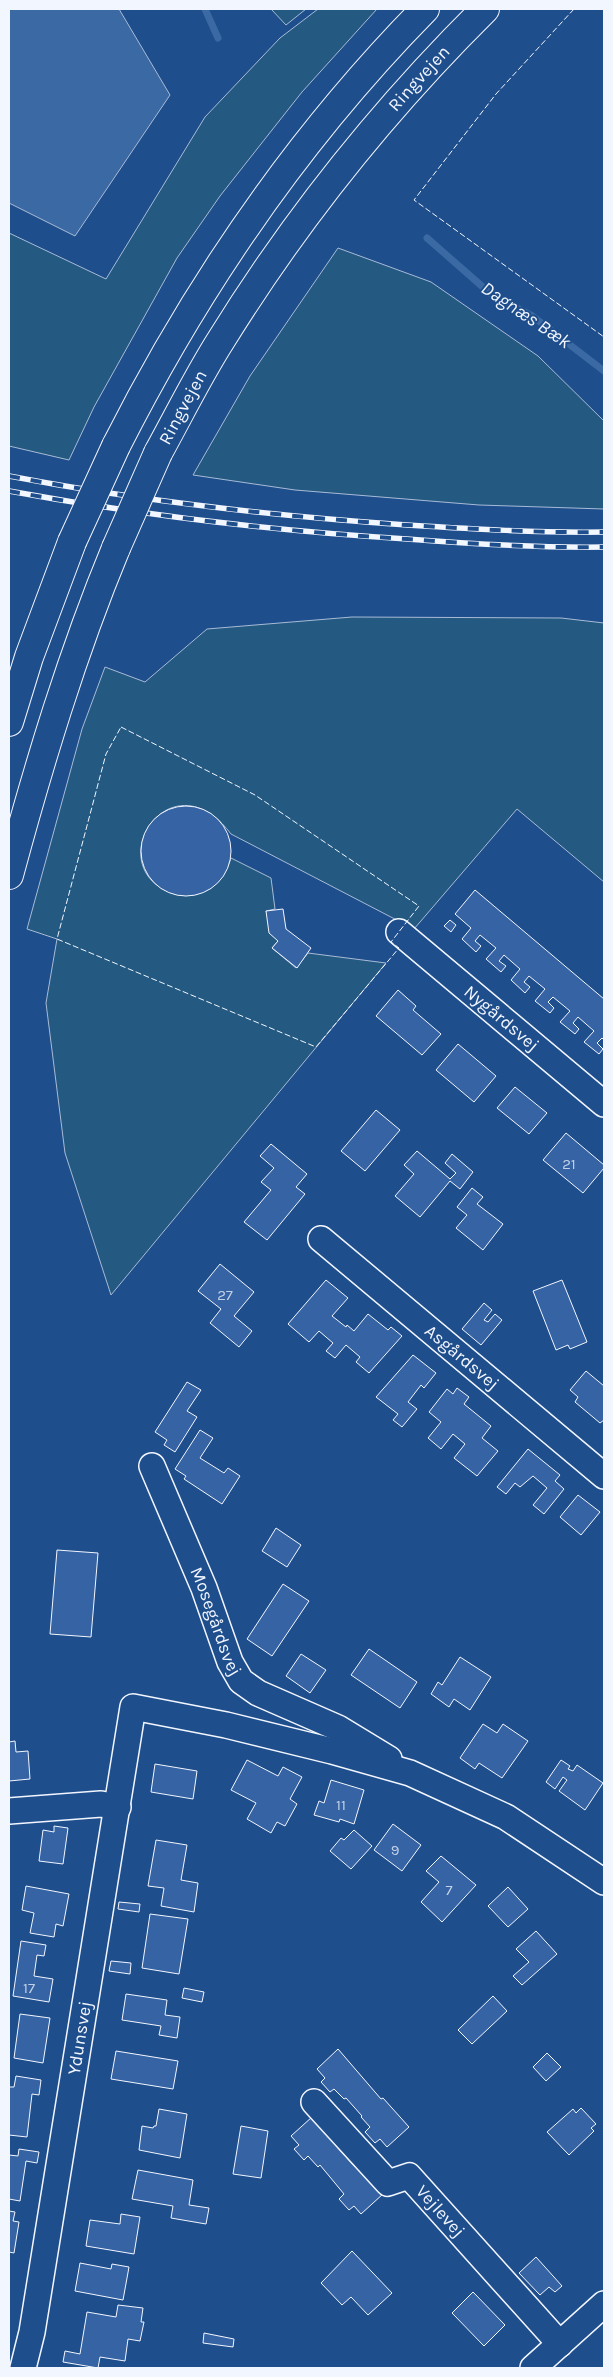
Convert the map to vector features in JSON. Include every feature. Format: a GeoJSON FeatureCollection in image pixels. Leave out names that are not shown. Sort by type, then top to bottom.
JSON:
{"type":"FeatureCollection","features":[{"type":"Feature","properties":{"kind":"main road"},"geometry":{"type":"LineString","coordinates":[[9,722],[29,658],[72,542],[116,446],[170,342],[229,248],[315,132],[390,44],[425,9]]}},
{"type":"Feature","properties":{"kind":"main road","name":"Ringvejen"},"geometry":{"type":"LineString","coordinates":[[9,875],[57,707],[87,618],[158,453],[219,341],[280,250],[373,129],[439,55],[485,9]]}},
{"type":"Feature","properties":{"kind":"street","name":"Nygårdsvej"},"geometry":{"type":"LineString","coordinates":[[399,932],[604,1104]]}},
{"type":"Feature","properties":{"kind":"street","name":"Asgårdsvej"},"geometry":{"type":"LineString","coordinates":[[321,1239],[604,1476]]}},
{"type":"Feature","properties":{"kind":"street","name":"Mosegårdsvej"},"geometry":{"type":"LineString","coordinates":[[152,1466],[204,1588],[230,1662],[241,1681],[258,1693],[338,1728],[410,1773],[506,1816],[604,1882]]}},
{"type":"Feature","properties":{"kind":"street","name":"Mosegårdsvej"},"geometry":{"type":"LineString","coordinates":[[133,1706],[226,1725],[332,1751],[410,1773]]}},
{"type":"Feature","properties":{"kind":"street","name":"Ydunsvej"},"geometry":{"type":"LineString","coordinates":[[23,2368],[32,2332],[133,1706]]}},
{"type":"Feature","properties":{"kind":"street"},"geometry":{"type":"LineString","coordinates":[[9,1811],[101,1804],[118,1807]]}},
{"type":"Feature","properties":{"kind":"street","name":"Vejlevej"},"geometry":{"type":"LineString","coordinates":[[314,2102],[388,2183],[409,2176],[560,2344]]}},
{"type":"Feature","properties":{"kind":"street"},"geometry":{"type":"LineString","coordinates":[[533,2368],[604,2304]]}},
{"type":"Feature","properties":{"kind":"shaded area"},"geometry":{"type":"Polygon","coordinates":[[[9,9],[119,9],[170,95],[75,236],[9,203],[9,9]]]}},
{"type":"Feature","properties":{"kind":"shaded area"},"geometry":{"type":"Polygon","coordinates":[[[271,9],[306,9],[286,25],[271,9]]]}},
{"type":"Feature","properties":{"kind":"shaded area"},"geometry":{"type":"Polygon","coordinates":[[[318,9],[377,9],[302,92],[220,196],[177,258],[94,407],[69,460],[9,446],[9,233],[106,279],[205,117],[280,38],[318,9]]]}},
{"type":"Feature","properties":{"kind":"shaded area"},"geometry":{"type":"Polygon","coordinates":[[[338,248],[431,282],[538,356],[604,421],[604,509],[479,505],[295,490],[193,475],[250,376],[338,248]]]}},
{"type":"Feature","properties":{"kind":"shaded area"},"geometry":{"type":"Polygon","coordinates":[[[352,617],[561,618],[604,623],[604,882],[517,809],[414,929],[231,834],[209,813],[188,806],[169,809],[154,820],[144,836],[141,855],[146,873],[161,888],[173,893],[189,896],[207,890],[213,887],[222,877],[231,858],[271,878],[275,909],[266,911],[278,941],[272,948],[296,968],[308,953],[386,963],[111,1295],[65,1153],[46,1003],[57,939],[27,929],[82,729],[105,667],[145,682],[207,629],[352,617]]]}},
{"type":"Feature","properties":{"kind":"building"},"geometry":{"type":"Polygon","coordinates":[[[186,806],[203,809],[218,819],[228,834],[231,851],[228,868],[218,883],[203,893],[186,896],[169,893],[154,883],[144,868],[141,851],[144,834],[154,819],[169,809],[186,806]]]}},
{"type":"Feature","properties":{"kind":"building"},"geometry":{"type":"Polygon","coordinates":[[[475,890],[604,999],[604,1040],[602,1038],[597,1043],[603,1049],[599,1054],[584,1042],[594,1031],[578,1017],[573,1023],[579,1029],[575,1034],[560,1022],[570,1011],[553,997],[548,1002],[554,1008],[550,1013],[535,1001],[545,989],[529,976],[524,982],[530,987],[525,993],[511,980],[520,969],[504,955],[499,961],[506,966],[501,972],[486,959],[496,948],[480,935],[475,941],[481,946],[476,952],[462,939],[471,928],[455,914],[475,890]]]}},
{"type":"Feature","properties":{"kind":"building"},"geometry":{"type":"Polygon","coordinates":[[[283,909],[286,929],[311,948],[297,968],[272,948],[278,941],[269,933],[266,911],[283,909]]]}},
{"type":"Feature","properties":{"kind":"building"},"geometry":{"type":"Polygon","coordinates":[[[450,920],[456,925],[451,932],[444,926],[450,920]]]}},
{"type":"Feature","properties":{"kind":"building"},"geometry":{"type":"Polygon","coordinates":[[[398,990],[416,1006],[413,1010],[441,1034],[422,1055],[376,1016],[398,990]]]}},
{"type":"Feature","properties":{"kind":"building"},"geometry":{"type":"Polygon","coordinates":[[[458,1044],[496,1076],[474,1102],[436,1070],[458,1044]]]}},
{"type":"Feature","properties":{"kind":"building"},"geometry":{"type":"Polygon","coordinates":[[[515,1087],[547,1113],[529,1134],[497,1108],[515,1087]]]}},
{"type":"Feature","properties":{"kind":"building"},"geometry":{"type":"Polygon","coordinates":[[[376,1110],[400,1130],[365,1171],[341,1151],[376,1110]]]}},
{"type":"Feature","properties":{"kind":"building"},"geometry":{"type":"Polygon","coordinates":[[[566,1133],[604,1165],[604,1168],[583,1193],[543,1160],[566,1133]]]}},
{"type":"Feature","properties":{"kind":"building"},"geometry":{"type":"Polygon","coordinates":[[[271,1144],[307,1174],[296,1187],[305,1194],[267,1240],[244,1222],[271,1190],[261,1182],[274,1168],[260,1156],[271,1144]]]}},
{"type":"Feature","properties":{"kind":"building"},"geometry":{"type":"Polygon","coordinates":[[[417,1151],[450,1179],[456,1173],[445,1163],[452,1154],[473,1172],[460,1189],[450,1181],[420,1217],[395,1196],[414,1174],[404,1165],[417,1151]]]}},
{"type":"Feature","properties":{"kind":"building"},"geometry":{"type":"Polygon","coordinates":[[[472,1188],[483,1197],[477,1204],[503,1224],[483,1250],[456,1228],[467,1215],[457,1207],[472,1188]]]}},
{"type":"Feature","properties":{"kind":"building"},"geometry":{"type":"Polygon","coordinates":[[[220,1264],[254,1292],[234,1316],[252,1331],[239,1347],[210,1323],[221,1309],[198,1291],[220,1264]]]}},
{"type":"Feature","properties":{"kind":"building"},"geometry":{"type":"Polygon","coordinates":[[[326,1280],[348,1298],[332,1316],[346,1327],[347,1325],[354,1331],[368,1314],[388,1330],[391,1327],[402,1336],[369,1373],[356,1362],[360,1357],[346,1345],[335,1358],[326,1351],[333,1343],[319,1331],[309,1342],[288,1324],[326,1280]]]}},
{"type":"Feature","properties":{"kind":"building"},"geometry":{"type":"Polygon","coordinates":[[[562,1280],[587,1342],[570,1349],[568,1345],[556,1350],[533,1291],[562,1280]]]}},
{"type":"Feature","properties":{"kind":"building"},"geometry":{"type":"Polygon","coordinates":[[[484,1303],[492,1310],[484,1320],[488,1322],[495,1314],[502,1320],[481,1345],[462,1329],[484,1303]]]}},
{"type":"Feature","properties":{"kind":"building"},"geometry":{"type":"Polygon","coordinates":[[[413,1355],[436,1373],[424,1388],[421,1385],[408,1402],[417,1409],[402,1427],[393,1420],[398,1414],[376,1397],[413,1355]]]}},
{"type":"Feature","properties":{"kind":"building"},"geometry":{"type":"Polygon","coordinates":[[[586,1371],[604,1386],[604,1420],[600,1423],[575,1402],[578,1397],[570,1390],[586,1371]]]}},
{"type":"Feature","properties":{"kind":"building"},"geometry":{"type":"Polygon","coordinates":[[[187,1382],[201,1390],[187,1411],[197,1417],[175,1452],[164,1445],[167,1440],[155,1432],[187,1382]]]}},
{"type":"Feature","properties":{"kind":"building"},"geometry":{"type":"Polygon","coordinates":[[[457,1388],[469,1397],[464,1404],[491,1426],[482,1438],[498,1451],[477,1476],[454,1458],[465,1444],[453,1434],[441,1449],[428,1438],[441,1422],[429,1412],[447,1389],[453,1394],[457,1388]]]}},
{"type":"Feature","properties":{"kind":"building"},"geometry":{"type":"Polygon","coordinates":[[[200,1430],[213,1438],[200,1458],[224,1473],[228,1468],[240,1476],[222,1504],[184,1479],[186,1476],[175,1469],[200,1430]]]}},
{"type":"Feature","properties":{"kind":"building"},"geometry":{"type":"Polygon","coordinates":[[[528,1449],[560,1475],[555,1481],[564,1489],[544,1514],[533,1505],[547,1488],[533,1476],[520,1487],[515,1483],[506,1494],[497,1487],[528,1449]]]}},
{"type":"Feature","properties":{"kind":"building"},"geometry":{"type":"Polygon","coordinates":[[[578,1495],[600,1512],[581,1535],[560,1517],[578,1495]]]}},
{"type":"Feature","properties":{"kind":"building"},"geometry":{"type":"Polygon","coordinates":[[[276,1528],[301,1545],[287,1567],[262,1551],[276,1528]]]}},
{"type":"Feature","properties":{"kind":"building"},"geometry":{"type":"Polygon","coordinates":[[[57,1550],[98,1553],[91,1637],[50,1634],[57,1550]]]}},
{"type":"Feature","properties":{"kind":"building"},"geometry":{"type":"Polygon","coordinates":[[[283,1584],[309,1601],[272,1656],[247,1639],[283,1584]]]}},
{"type":"Feature","properties":{"kind":"building"},"geometry":{"type":"Polygon","coordinates":[[[369,1649],[417,1682],[400,1708],[351,1675],[369,1649]]]}},
{"type":"Feature","properties":{"kind":"building"},"geometry":{"type":"Polygon","coordinates":[[[301,1654],[326,1670],[310,1693],[286,1676],[301,1654]]]}},
{"type":"Feature","properties":{"kind":"building"},"geometry":{"type":"Polygon","coordinates":[[[460,1657],[491,1677],[470,1710],[454,1699],[449,1707],[431,1694],[438,1682],[442,1685],[460,1657]]]}},
{"type":"Feature","properties":{"kind":"building"},"geometry":{"type":"Polygon","coordinates":[[[483,1724],[497,1733],[503,1724],[528,1741],[502,1778],[479,1763],[475,1769],[460,1758],[483,1724]]]}},
{"type":"Feature","properties":{"kind":"building"},"geometry":{"type":"Polygon","coordinates":[[[15,1741],[16,1752],[28,1751],[30,1779],[9,1781],[9,1742],[15,1741]]]}},
{"type":"Feature","properties":{"kind":"building"},"geometry":{"type":"Polygon","coordinates":[[[247,1760],[278,1776],[283,1767],[302,1777],[290,1799],[297,1804],[285,1826],[277,1822],[271,1833],[247,1819],[256,1803],[231,1790],[247,1760]]]}},
{"type":"Feature","properties":{"kind":"building"},"geometry":{"type":"Polygon","coordinates":[[[561,1760],[570,1766],[568,1769],[573,1771],[577,1765],[603,1783],[585,1810],[559,1791],[567,1780],[563,1777],[555,1789],[546,1782],[561,1760]]]}},
{"type":"Feature","properties":{"kind":"building"},"geometry":{"type":"Polygon","coordinates":[[[155,1764],[197,1771],[193,1799],[151,1792],[155,1764]]]}},
{"type":"Feature","properties":{"kind":"building"},"geometry":{"type":"Polygon","coordinates":[[[331,1780],[364,1790],[354,1824],[340,1819],[339,1822],[314,1815],[319,1801],[324,1803],[331,1780]]]}},
{"type":"Feature","properties":{"kind":"building"},"geometry":{"type":"Polygon","coordinates":[[[393,1824],[421,1845],[402,1871],[374,1850],[393,1824]]]}},
{"type":"Feature","properties":{"kind":"building"},"geometry":{"type":"Polygon","coordinates":[[[54,1826],[68,1828],[63,1864],[39,1861],[43,1830],[54,1832],[54,1826]]]}},
{"type":"Feature","properties":{"kind":"building"},"geometry":{"type":"Polygon","coordinates":[[[354,1830],[372,1846],[351,1869],[330,1851],[341,1838],[344,1840],[354,1830]]]}},
{"type":"Feature","properties":{"kind":"building"},"geometry":{"type":"Polygon","coordinates":[[[156,1840],[187,1845],[181,1880],[198,1883],[194,1912],[161,1906],[164,1888],[148,1886],[156,1840]]]}},
{"type":"Feature","properties":{"kind":"building"},"geometry":{"type":"Polygon","coordinates":[[[441,1856],[476,1885],[442,1922],[421,1902],[439,1882],[426,1871],[441,1856]]]}},
{"type":"Feature","properties":{"kind":"building"},"geometry":{"type":"Polygon","coordinates":[[[26,1886],[69,1894],[63,1926],[56,1924],[54,1937],[30,1933],[34,1913],[22,1910],[26,1886]]]}},
{"type":"Feature","properties":{"kind":"building"},"geometry":{"type":"Polygon","coordinates":[[[508,1887],[528,1909],[508,1927],[488,1906],[508,1887]]]}},
{"type":"Feature","properties":{"kind":"building"},"geometry":{"type":"Polygon","coordinates":[[[119,1902],[140,1904],[139,1912],[118,1909],[119,1902]]]}},
{"type":"Feature","properties":{"kind":"building"},"geometry":{"type":"Polygon","coordinates":[[[150,1914],[188,1919],[179,1974],[142,1968],[150,1914]]]}},
{"type":"Feature","properties":{"kind":"building"},"geometry":{"type":"Polygon","coordinates":[[[536,1931],[557,1954],[522,1985],[513,1976],[529,1962],[516,1949],[536,1931]]]}},
{"type":"Feature","properties":{"kind":"building"},"geometry":{"type":"Polygon","coordinates":[[[21,1941],[46,1945],[44,1956],[37,1955],[34,1976],[53,1979],[49,2002],[13,1996],[21,1941]]]}},
{"type":"Feature","properties":{"kind":"building"},"geometry":{"type":"Polygon","coordinates":[[[111,1961],[131,1963],[130,1974],[109,1971],[111,1961]]]}},
{"type":"Feature","properties":{"kind":"building"},"geometry":{"type":"Polygon","coordinates":[[[184,1988],[204,1992],[202,2002],[182,1998],[184,1988]]]}},
{"type":"Feature","properties":{"kind":"building"},"geometry":{"type":"Polygon","coordinates":[[[126,1994],[167,2000],[165,2015],[180,2017],[177,2038],[159,2035],[161,2026],[122,2020],[126,1994]]]}},
{"type":"Feature","properties":{"kind":"building"},"geometry":{"type":"Polygon","coordinates":[[[493,1996],[507,2011],[472,2044],[458,2030],[493,1996]]]}},
{"type":"Feature","properties":{"kind":"building"},"geometry":{"type":"Polygon","coordinates":[[[20,2014],[50,2018],[43,2063],[14,2058],[20,2014]]]}},
{"type":"Feature","properties":{"kind":"building"},"geometry":{"type":"Polygon","coordinates":[[[338,2049],[381,2099],[383,2098],[409,2127],[387,2147],[380,2139],[375,2143],[365,2132],[370,2127],[346,2098],[344,2099],[334,2089],[330,2092],[321,2082],[325,2078],[317,2069],[338,2049]]]}},
{"type":"Feature","properties":{"kind":"building"},"geometry":{"type":"Polygon","coordinates":[[[116,2051],[178,2061],[173,2089],[111,2079],[116,2051]]]}},
{"type":"Feature","properties":{"kind":"building"},"geometry":{"type":"Polygon","coordinates":[[[547,2053],[561,2067],[546,2081],[533,2067],[547,2053]]]}},
{"type":"Feature","properties":{"kind":"building"},"geometry":{"type":"Polygon","coordinates":[[[16,2076],[41,2080],[39,2095],[32,2094],[27,2137],[9,2135],[9,2087],[14,2087],[16,2076]]]}},
{"type":"Feature","properties":{"kind":"building"},"geometry":{"type":"Polygon","coordinates":[[[581,2108],[596,2124],[591,2128],[594,2131],[569,2155],[547,2132],[573,2109],[576,2113],[581,2108]]]}},
{"type":"Feature","properties":{"kind":"building"},"geometry":{"type":"Polygon","coordinates":[[[159,2109],[187,2114],[180,2158],[139,2150],[142,2126],[153,2128],[156,2126],[159,2109]]]}},
{"type":"Feature","properties":{"kind":"building"},"geometry":{"type":"Polygon","coordinates":[[[312,2117],[340,2147],[338,2148],[355,2167],[357,2165],[383,2194],[361,2214],[354,2206],[349,2210],[339,2199],[344,2194],[320,2165],[318,2167],[308,2156],[304,2160],[294,2149],[299,2145],[291,2136],[312,2117]]]}},
{"type":"Feature","properties":{"kind":"building"},"geometry":{"type":"Polygon","coordinates":[[[241,2126],[268,2131],[261,2178],[233,2174],[241,2126]]]}},
{"type":"Feature","properties":{"kind":"building"},"geometry":{"type":"Polygon","coordinates":[[[19,2149],[39,2152],[37,2163],[26,2161],[20,2201],[9,2199],[9,2155],[18,2156],[19,2149]]]}},
{"type":"Feature","properties":{"kind":"building"},"geometry":{"type":"Polygon","coordinates":[[[138,2170],[193,2180],[189,2205],[209,2208],[206,2224],[171,2218],[173,2206],[132,2199],[138,2170]]]}},
{"type":"Feature","properties":{"kind":"building"},"geometry":{"type":"Polygon","coordinates":[[[9,2211],[15,2212],[13,2221],[19,2222],[14,2253],[9,2252],[9,2211]]]}},
{"type":"Feature","properties":{"kind":"building"},"geometry":{"type":"Polygon","coordinates":[[[121,2214],[140,2217],[134,2254],[86,2246],[90,2220],[120,2224],[121,2214]]]}},
{"type":"Feature","properties":{"kind":"building"},"geometry":{"type":"Polygon","coordinates":[[[352,2251],[392,2293],[368,2315],[351,2297],[342,2305],[321,2283],[352,2251]]]}},
{"type":"Feature","properties":{"kind":"building"},"geometry":{"type":"Polygon","coordinates":[[[536,2257],[562,2286],[555,2292],[549,2287],[540,2295],[519,2273],[536,2257]]]}},
{"type":"Feature","properties":{"kind":"building"},"geometry":{"type":"Polygon","coordinates":[[[80,2263],[111,2269],[112,2264],[129,2267],[123,2300],[75,2291],[80,2263]]]}},
{"type":"Feature","properties":{"kind":"building"},"geometry":{"type":"Polygon","coordinates":[[[473,2292],[505,2325],[484,2346],[452,2313],[473,2292]]]}},
{"type":"Feature","properties":{"kind":"building"},"geometry":{"type":"Polygon","coordinates":[[[118,2305],[143,2308],[141,2322],[144,2322],[140,2341],[128,2339],[125,2361],[100,2357],[98,2368],[63,2362],[65,2351],[80,2354],[87,2312],[116,2317],[118,2305]]]}},
{"type":"Feature","properties":{"kind":"building"},"geometry":{"type":"Polygon","coordinates":[[[204,2333],[234,2339],[233,2347],[203,2343],[204,2333]]]}},
{"type":"Feature","properties":{"kind":"waterway","name":"Dagnæs Bæk"},"geometry":{"type":"LineString","coordinates":[[205,9],[218,38]]}},
{"type":"Feature","properties":{"kind":"waterway","name":"Dagnæs Bæk"},"geometry":{"type":"LineString","coordinates":[[427,238],[492,295],[531,315],[604,371]]}},
{"type":"Feature","properties":{"kind":"railway"},"geometry":{"type":"LineString","coordinates":[[9,476],[108,493],[208,507],[307,517],[481,529],[604,532]]}},
{"type":"Feature","properties":{"kind":"railway"},"geometry":{"type":"LineString","coordinates":[[9,491],[157,515],[307,532],[481,544],[604,547]]}},
{"type":"Feature","properties":{"kind":"fence"},"geometry":{"type":"LineString","coordinates":[[574,9],[496,94],[414,200],[604,337]]}},
{"type":"Feature","properties":{"kind":"fence"},"geometry":{"type":"LineString","coordinates":[[121,727],[255,795],[419,906],[391,942],[399,948],[316,1047],[57,939],[106,754],[121,727]]}}]}
